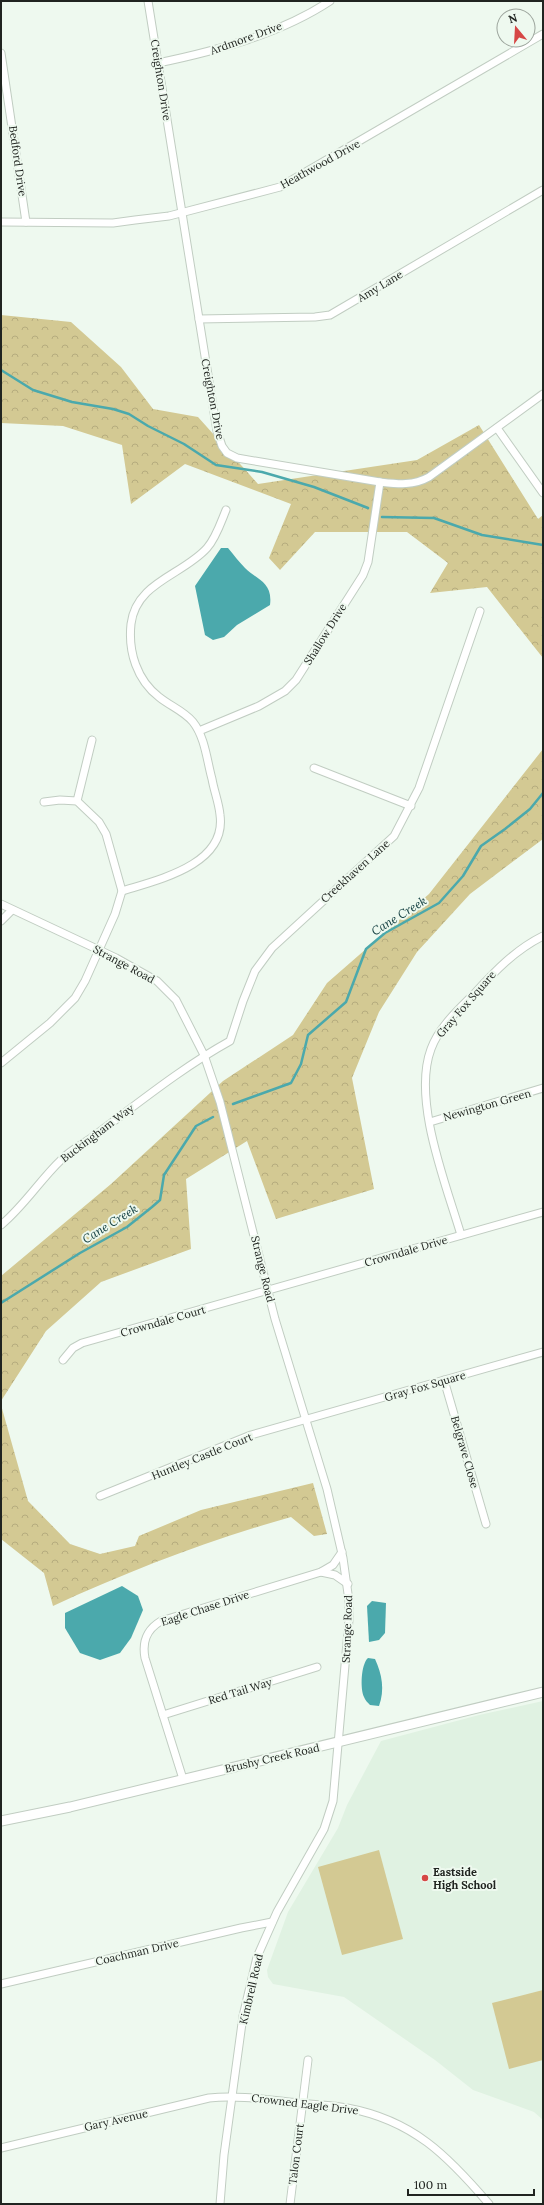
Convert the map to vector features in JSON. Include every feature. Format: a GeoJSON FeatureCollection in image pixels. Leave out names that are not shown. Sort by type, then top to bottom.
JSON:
{"type":"FeatureCollection","features":[{"type":"Feature","properties":{"kind":"street","name":"Creighton Drive"},"geometry":{"type":"LineString","coordinates":[[148,1],[216,431],[222,446],[227,453],[249,461],[380,482],[407,484],[423,480],[498,428],[543,394]]}},
{"type":"Feature","properties":{"kind":"street","name":"Ardmore Drive"},"geometry":{"type":"LineString","coordinates":[[158,63],[204,54],[233,45],[295,20],[330,1]]}},
{"type":"Feature","properties":{"kind":"street","name":"Heathwood Drive"},"geometry":{"type":"LineString","coordinates":[[1,222],[113,223],[169,216],[266,192],[293,182],[543,34]]}},
{"type":"Feature","properties":{"kind":"street","name":"Bedford Drive"},"geometry":{"type":"LineString","coordinates":[[1,54],[26,222]]}},
{"type":"Feature","properties":{"kind":"street","name":"Amy Lane"},"geometry":{"type":"LineString","coordinates":[[199,319],[315,317],[330,315],[543,190]]}},
{"type":"Feature","properties":{"kind":"street"},"geometry":{"type":"LineString","coordinates":[[498,428],[543,493]]}},
{"type":"Feature","properties":{"kind":"street","name":"Shallow Drive"},"geometry":{"type":"LineString","coordinates":[[199,731],[273,699],[296,680],[363,575],[368,562],[380,482]]}},
{"type":"Feature","properties":{"kind":"street"},"geometry":{"type":"LineString","coordinates":[[122,891],[184,871],[214,845],[220,829],[221,815],[199,731],[184,714],[150,690],[140,675],[131,643],[131,625],[138,602],[148,591],[208,547],[226,510]]}},
{"type":"Feature","properties":{"kind":"street","name":"Creekhaven Lane"},"geometry":{"type":"LineString","coordinates":[[204,1055],[230,1041],[243,1000],[255,971],[272,948],[394,836],[411,806],[419,788],[480,611]]}},
{"type":"Feature","properties":{"kind":"street"},"geometry":{"type":"LineString","coordinates":[[77,801],[92,740]]}},
{"type":"Feature","properties":{"kind":"street"},"geometry":{"type":"LineString","coordinates":[[314,768],[411,806]]}},
{"type":"Feature","properties":{"kind":"street"},"geometry":{"type":"LineString","coordinates":[[1,1063],[50,1023],[75,998],[85,981],[115,914],[122,891],[103,828],[77,801],[60,800],[44,802]]}},
{"type":"Feature","properties":{"kind":"street","name":"Strange Road"},"geometry":{"type":"LineString","coordinates":[[1,904],[146,974],[166,989],[186,1016],[204,1055],[220,1102],[268,1291],[306,1419],[342,1552],[348,1584],[349,1620],[340,1742]]}},
{"type":"Feature","properties":{"kind":"street"},"geometry":{"type":"LineString","coordinates":[[1,921],[12,910]]}},
{"type":"Feature","properties":{"kind":"street","name":"Gray Fox Square"},"geometry":{"type":"LineString","coordinates":[[461,1235],[430,1122],[425,1089],[425,1075],[428,1061],[437,1037],[454,1015],[500,966],[526,944],[543,936]]}},
{"type":"Feature","properties":{"kind":"street","name":"Buckingham Way"},"geometry":{"type":"LineString","coordinates":[[1,1225],[62,1159],[204,1055]]}},
{"type":"Feature","properties":{"kind":"street","name":"Newington Green"},"geometry":{"type":"LineString","coordinates":[[430,1122],[543,1088]]}},
{"type":"Feature","properties":{"kind":"street","name":"Crowndale Drive"},"geometry":{"type":"LineString","coordinates":[[268,1291],[543,1212]]}},
{"type":"Feature","properties":{"kind":"street","name":"Crowndale Court"},"geometry":{"type":"LineString","coordinates":[[63,1360],[73,1348],[82,1343],[268,1291]]}},
{"type":"Feature","properties":{"kind":"street","name":"Gray Fox Square"},"geometry":{"type":"LineString","coordinates":[[306,1419],[543,1352]]}},
{"type":"Feature","properties":{"kind":"street","name":"Belgrave Close"},"geometry":{"type":"LineString","coordinates":[[444,1380],[486,1524]]}},
{"type":"Feature","properties":{"kind":"street","name":"Huntley Castle Court"},"geometry":{"type":"LineString","coordinates":[[100,1496],[251,1435],[306,1419]]}},
{"type":"Feature","properties":{"kind":"street","name":"Eagle Chase Drive"},"geometry":{"type":"LineString","coordinates":[[183,1779],[143,1648],[146,1634],[154,1625],[176,1616],[321,1572],[332,1564],[342,1552]]}},
{"type":"Feature","properties":{"kind":"street"},"geometry":{"type":"LineString","coordinates":[[321,1572],[335,1575],[348,1584]]}},
{"type":"Feature","properties":{"kind":"street","name":"Red Tail Way"},"geometry":{"type":"LineString","coordinates":[[163,1716],[317,1667]]}},
{"type":"Feature","properties":{"kind":"street","name":"Brushy Creek Road"},"geometry":{"type":"LineString","coordinates":[[1,1821],[340,1742],[543,1692]]}},
{"type":"Feature","properties":{"kind":"street","name":"Kimbrell Road"},"geometry":{"type":"LineString","coordinates":[[220,2204],[231,2095],[243,2016],[253,1971],[260,1948],[272,1922],[324,1829],[331,1811],[340,1742]]}},
{"type":"Feature","properties":{"kind":"street","name":"Coachman Drive"},"geometry":{"type":"LineString","coordinates":[[1,1984],[272,1922]]}},
{"type":"Feature","properties":{"kind":"street","name":"Talon Court"},"geometry":{"type":"LineString","coordinates":[[290,2204],[308,2060]]}},
{"type":"Feature","properties":{"kind":"street","name":"Crowned Eagle Drive"},"geometry":{"type":"LineString","coordinates":[[231,2095],[359,2110],[392,2121],[408,2128],[422,2137],[451,2161],[489,2204]]}},
{"type":"Feature","properties":{"kind":"street","name":"Gary Avenue"},"geometry":{"type":"LineString","coordinates":[[1,2148],[209,2098],[231,2095]]}},
{"type":"Feature","properties":{"kind":"shaded area","name":"Eastside High School"},"geometry":{"type":"Polygon","coordinates":[[[543,1701],[543,2120],[534,2112],[473,2090],[435,2060],[344,1997],[273,1984],[268,1977],[267,1970],[288,1912],[338,1828],[347,1805],[381,1741],[479,1715],[543,1701]]]}},
{"type":"Feature","properties":{"kind":"green space"},"geometry":{"type":"Polygon","coordinates":[[[1,315],[71,322],[121,367],[153,409],[198,417],[258,484],[417,460],[479,425],[538,519],[543,515],[543,658],[487,587],[430,593],[448,563],[407,532],[315,532],[280,570],[269,558],[291,504],[185,464],[131,504],[122,445],[63,426],[1,423],[1,315]]]}},
{"type":"Feature","properties":{"kind":"green space"},"geometry":{"type":"Polygon","coordinates":[[[543,749],[543,839],[470,894],[417,952],[379,1012],[352,1078],[374,1189],[276,1219],[247,1141],[186,1179],[191,1249],[101,1282],[46,1331],[1,1401],[1,1276],[111,1184],[223,1081],[293,1035],[327,983],[429,894],[543,749]]]}},
{"type":"Feature","properties":{"kind":"green space"},"geometry":{"type":"Polygon","coordinates":[[[1,1405],[28,1501],[70,1544],[100,1554],[135,1546],[139,1536],[201,1510],[313,1483],[327,1534],[314,1536],[291,1517],[170,1557],[53,1606],[44,1573],[1,1539],[1,1405]]]}},
{"type":"Feature","properties":{"kind":"green space"},"geometry":{"type":"Polygon","coordinates":[[[379,1850],[403,1939],[342,1955],[318,1867],[379,1850]]]}},
{"type":"Feature","properties":{"kind":"green space"},"geometry":{"type":"Polygon","coordinates":[[[543,1990],[543,2060],[509,2069],[492,2003],[543,1990]]]}},
{"type":"Feature","properties":{"kind":"water"},"geometry":{"type":"Polygon","coordinates":[[[221,548],[228,548],[245,568],[267,586],[270,597],[270,605],[237,625],[224,637],[213,640],[205,635],[195,586],[221,548]]]}},
{"type":"Feature","properties":{"kind":"water"},"geometry":{"type":"Polygon","coordinates":[[[122,1586],[138,1596],[143,1610],[131,1638],[120,1653],[100,1660],[80,1653],[65,1628],[65,1613],[122,1586]]]}},
{"type":"Feature","properties":{"kind":"water"},"geometry":{"type":"Polygon","coordinates":[[[372,1601],[386,1603],[385,1633],[379,1640],[369,1642],[367,1606],[372,1601]]]}},
{"type":"Feature","properties":{"kind":"water"},"geometry":{"type":"Polygon","coordinates":[[[368,1658],[375,1659],[381,1676],[382,1694],[379,1706],[370,1705],[365,1699],[363,1693],[363,1671],[368,1658]]]}},
{"type":"Feature","properties":{"kind":"waterway"},"geometry":{"type":"LineString","coordinates":[[1,370],[33,390],[72,402],[113,409],[129,414],[148,426],[184,444],[216,465],[262,472],[314,487],[368,508]]}},
{"type":"Feature","properties":{"kind":"waterway"},"geometry":{"type":"LineString","coordinates":[[382,517],[434,518],[482,535],[543,545]]}},
{"type":"Feature","properties":{"kind":"waterway","name":"Cane Creek"},"geometry":{"type":"LineString","coordinates":[[233,1104],[291,1083],[301,1064],[308,1035],[346,1002],[366,949],[385,933],[439,903],[463,876],[481,846],[530,809],[543,793]]}},
{"type":"Feature","properties":{"kind":"waterway","name":"Cane Creek"},"geometry":{"type":"LineString","coordinates":[[1,1303],[80,1253],[127,1227],[160,1200],[164,1175],[196,1126],[213,1117]]}},
{"type":"Feature","properties":{"kind":"place","name":"Eastside High School"},"geometry":{"type":"Point","coordinates":[425,1878]}}]}
